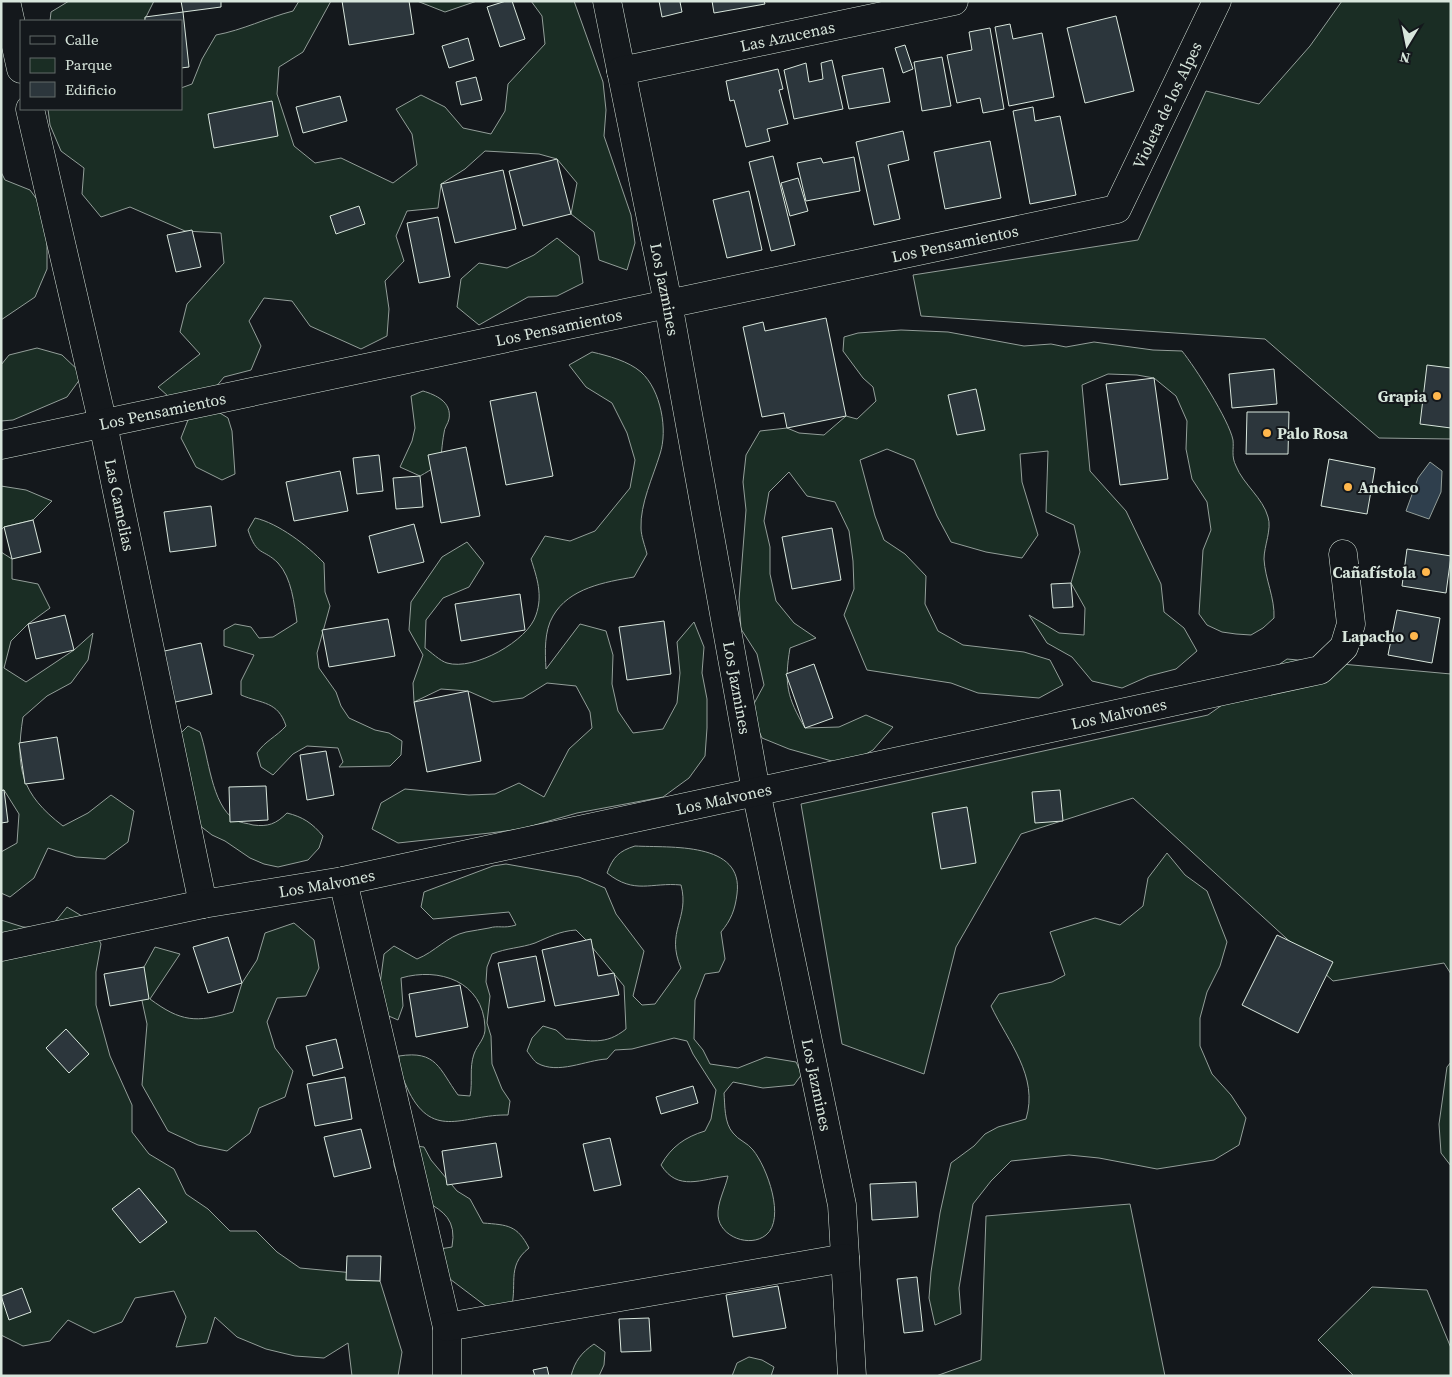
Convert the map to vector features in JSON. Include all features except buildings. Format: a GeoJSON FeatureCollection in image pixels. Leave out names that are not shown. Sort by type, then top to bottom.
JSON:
{"type":"FeatureCollection","features":[{"type":"Feature","properties":{"kind":"street"},"geometry":{"type":"LineString","coordinates":[[6,1],[20,64]]}},
{"type":"Feature","properties":{"kind":"street","name":"Los Jazmines"},"geometry":{"type":"LineString","coordinates":[[607,1],[668,303],[756,791],[842,1205],[852,1376]]}},
{"type":"Feature","properties":{"kind":"street","name":"Las Azucenas"},"geometry":{"type":"LineString","coordinates":[[622,71],[954,1]]}},
{"type":"Feature","properties":{"kind":"street","name":"Violeta de los Alpes"},"geometry":{"type":"LineString","coordinates":[[1117,209],[1217,1]]}},
{"type":"Feature","properties":{"kind":"street","name":"Las Camelias"},"geometry":{"type":"LineString","coordinates":[[30,110],[103,424],[203,904]]}},
{"type":"Feature","properties":{"kind":"street","name":"Los Pensamientos"},"geometry":{"type":"LineString","coordinates":[[1,444],[1117,209]]}},
{"type":"Feature","properties":{"kind":"street","name":"Los Malvones"},"geometry":{"type":"LineString","coordinates":[[1,947],[203,904],[342,881],[1320,670],[1344,647],[1351,624],[1343,554]]}},
{"type":"Feature","properties":{"kind":"street"},"geometry":{"type":"LineString","coordinates":[[342,881],[447,1327],[447,1376]]}},
{"type":"Feature","properties":{"kind":"street"},"geometry":{"type":"LineString","coordinates":[[447,1327],[845,1258]]}},
{"type":"Feature","properties":{"kind":"green space"},"geometry":{"type":"Polygon","coordinates":[[[69,1],[154,1],[144,20],[50,20],[51,12],[69,1]]]}},
{"type":"Feature","properties":{"kind":"green space"},"geometry":{"type":"Polygon","coordinates":[[[299,1],[331,1],[303,52],[279,67],[277,94],[294,146],[315,163],[341,158],[393,183],[417,165],[412,134],[396,109],[421,95],[445,107],[463,128],[491,134],[505,111],[508,84],[545,44],[542,16],[531,1],[574,1],[603,82],[606,110],[604,136],[631,215],[635,243],[627,270],[599,260],[594,232],[571,214],[577,183],[557,159],[539,154],[485,151],[465,169],[441,184],[438,208],[407,211],[396,236],[404,261],[385,281],[389,309],[387,336],[361,349],[310,326],[292,301],[264,298],[249,321],[261,346],[251,370],[224,377],[207,398],[179,406],[158,387],[200,354],[180,332],[187,304],[224,263],[221,233],[185,231],[130,207],[101,217],[82,194],[84,168],[61,151],[50,125],[48,110],[182,110],[182,88],[192,84],[202,59],[216,35],[293,11],[299,1]]]}},
{"type":"Feature","properties":{"kind":"green space"},"geometry":{"type":"Polygon","coordinates":[[[417,1],[477,1],[445,12],[417,1]]]}},
{"type":"Feature","properties":{"kind":"green space"},"geometry":{"type":"Polygon","coordinates":[[[1342,1],[1451,1],[1451,439],[1379,438],[1265,339],[921,316],[913,275],[1138,240],[1206,91],[1259,104],[1310,46],[1342,1]]]}},
{"type":"Feature","properties":{"kind":"green space"},"geometry":{"type":"Polygon","coordinates":[[[1,172],[5,180],[30,190],[47,213],[47,269],[35,297],[1,320],[1,172]]]}},
{"type":"Feature","properties":{"kind":"green space"},"geometry":{"type":"Polygon","coordinates":[[[557,238],[579,256],[583,283],[557,296],[528,297],[479,325],[457,307],[461,279],[479,263],[507,268],[534,255],[557,238]]]}},
{"type":"Feature","properties":{"kind":"green space"},"geometry":{"type":"Polygon","coordinates":[[[901,330],[948,332],[1024,346],[1051,344],[1066,347],[1094,342],[1153,350],[1182,351],[1219,407],[1233,440],[1234,462],[1243,479],[1262,504],[1268,517],[1269,527],[1264,559],[1273,603],[1274,618],[1263,628],[1251,635],[1222,632],[1207,625],[1199,614],[1203,550],[1211,530],[1207,502],[1192,479],[1186,449],[1187,421],[1176,396],[1154,378],[1137,375],[1108,374],[1082,385],[1090,471],[1126,511],[1161,584],[1164,612],[1184,628],[1197,651],[1176,669],[1149,676],[1122,688],[1092,681],[1072,657],[1047,643],[1029,615],[1059,633],[1084,635],[1085,608],[1071,583],[1080,552],[1074,525],[1046,512],[1048,451],[1020,454],[1022,482],[1038,535],[1022,558],[986,552],[951,542],[937,516],[914,460],[887,449],[860,460],[875,516],[884,540],[905,554],[926,576],[925,604],[938,631],[963,645],[1024,652],[1050,660],[1063,685],[1039,698],[978,693],[951,683],[867,670],[844,615],[854,589],[849,531],[835,502],[807,496],[789,472],[769,492],[764,521],[770,547],[770,574],[776,601],[794,623],[816,638],[790,648],[787,681],[794,707],[805,728],[839,727],[866,715],[893,727],[873,750],[846,765],[789,749],[762,738],[750,711],[764,685],[757,654],[741,629],[739,600],[746,510],[743,482],[746,455],[760,431],[787,428],[799,433],[824,435],[846,416],[857,419],[876,401],[873,387],[863,378],[843,351],[844,337],[858,333],[901,330]]]}},
{"type":"Feature","properties":{"kind":"green space"},"geometry":{"type":"Polygon","coordinates":[[[37,348],[62,355],[83,375],[67,397],[13,420],[1,421],[1,365],[9,355],[37,348]]]}},
{"type":"Feature","properties":{"kind":"green space"},"geometry":{"type":"Polygon","coordinates":[[[592,352],[612,357],[641,372],[654,389],[661,411],[663,422],[662,444],[641,519],[642,534],[647,554],[634,577],[611,581],[589,588],[568,599],[560,606],[548,628],[545,649],[546,669],[580,624],[606,631],[613,655],[612,684],[618,711],[633,733],[663,729],[677,703],[680,673],[677,642],[694,622],[704,647],[702,673],[707,699],[705,756],[689,778],[663,797],[577,813],[521,829],[398,843],[372,829],[381,803],[405,789],[469,795],[495,794],[519,783],[544,797],[569,749],[592,728],[590,712],[576,686],[547,683],[523,698],[493,702],[468,691],[441,689],[414,702],[413,683],[423,655],[409,630],[411,602],[442,557],[467,542],[484,563],[469,587],[443,598],[426,620],[425,648],[444,662],[458,664],[471,663],[499,652],[523,635],[536,615],[539,594],[531,559],[545,536],[570,541],[595,531],[630,488],[635,460],[627,433],[612,403],[586,387],[569,365],[592,352]]]}},
{"type":"Feature","properties":{"kind":"green space"},"geometry":{"type":"Polygon","coordinates":[[[423,391],[442,400],[446,404],[449,413],[440,459],[434,467],[420,476],[400,467],[412,441],[415,428],[411,396],[423,391]]]}},
{"type":"Feature","properties":{"kind":"green space"},"geometry":{"type":"Polygon","coordinates":[[[200,410],[215,410],[228,418],[232,431],[235,474],[222,480],[196,467],[181,438],[188,420],[200,410]]]}},
{"type":"Feature","properties":{"kind":"green space"},"geometry":{"type":"Polygon","coordinates":[[[1,486],[26,490],[52,501],[33,520],[4,527],[1,530],[1,486]]]}},
{"type":"Feature","properties":{"kind":"green space"},"geometry":{"type":"Polygon","coordinates":[[[255,518],[283,530],[324,563],[325,592],[330,606],[317,653],[319,668],[336,692],[341,706],[349,718],[375,730],[389,733],[402,741],[401,755],[390,766],[339,767],[343,762],[338,748],[307,746],[293,754],[273,775],[261,767],[257,753],[286,726],[279,712],[274,708],[268,704],[241,695],[241,681],[254,655],[224,646],[224,630],[235,624],[251,627],[259,638],[273,637],[297,622],[292,591],[283,569],[273,558],[257,548],[251,539],[248,530],[255,518]]]}},
{"type":"Feature","properties":{"kind":"green space"},"geometry":{"type":"Polygon","coordinates":[[[1,552],[12,559],[12,579],[38,584],[50,608],[28,624],[11,641],[4,668],[26,682],[74,650],[93,633],[88,660],[71,683],[47,696],[23,717],[20,751],[21,765],[24,779],[30,791],[38,803],[63,826],[88,813],[111,795],[134,811],[128,842],[105,859],[76,857],[48,848],[34,878],[10,897],[1,893],[1,852],[17,843],[19,814],[4,790],[1,790],[1,552]]]}},
{"type":"Feature","properties":{"kind":"green space"},"geometry":{"type":"Polygon","coordinates":[[[1287,659],[1451,674],[1451,974],[1444,963],[1333,981],[1133,798],[1021,834],[956,947],[924,1074],[842,1044],[801,804],[1208,715],[1287,659]]]}},
{"type":"Feature","properties":{"kind":"green space"},"geometry":{"type":"Polygon","coordinates":[[[188,726],[200,732],[216,792],[227,813],[237,821],[263,826],[272,824],[287,813],[307,821],[323,836],[319,848],[308,860],[278,867],[264,864],[250,858],[199,825],[172,742],[188,726]]]}},
{"type":"Feature","properties":{"kind":"green space"},"geometry":{"type":"Polygon","coordinates":[[[635,846],[684,848],[702,851],[717,856],[729,864],[736,877],[737,894],[735,905],[730,919],[721,932],[725,959],[719,972],[705,974],[695,1000],[694,1039],[703,1050],[710,1064],[738,1068],[766,1057],[796,1062],[802,1074],[794,1085],[763,1088],[733,1082],[724,1093],[730,1129],[751,1148],[764,1168],[769,1180],[774,1217],[772,1227],[766,1235],[759,1239],[744,1240],[737,1238],[724,1230],[720,1223],[718,1216],[719,1206],[728,1176],[691,1182],[683,1181],[675,1179],[661,1165],[669,1153],[679,1144],[691,1136],[705,1131],[711,1119],[716,1090],[687,1041],[674,1038],[632,1049],[615,1050],[607,1059],[554,1068],[537,1063],[527,1051],[532,1038],[543,1026],[556,1030],[566,1039],[590,1041],[611,1038],[626,1029],[624,986],[576,930],[560,933],[530,945],[492,954],[487,967],[486,982],[490,996],[487,1023],[491,1036],[492,1064],[502,1089],[510,1101],[508,1115],[452,1122],[440,1121],[429,1116],[419,1107],[409,1092],[401,1074],[399,1056],[422,1056],[436,1064],[458,1095],[470,1096],[473,1059],[475,1051],[483,1038],[485,1027],[482,1011],[476,998],[468,988],[444,977],[415,975],[401,978],[403,1006],[398,1020],[384,1014],[380,984],[384,954],[394,946],[417,959],[459,934],[492,927],[516,925],[509,912],[433,919],[421,907],[424,892],[493,866],[506,864],[579,877],[605,888],[616,914],[644,951],[633,996],[642,1005],[655,1004],[681,968],[677,955],[676,934],[683,907],[683,897],[681,885],[635,886],[617,880],[607,873],[617,855],[635,846]]]}},
{"type":"Feature","properties":{"kind":"green space"},"geometry":{"type":"Polygon","coordinates":[[[1167,853],[1185,875],[1207,891],[1227,942],[1220,966],[1207,992],[1200,1018],[1200,1046],[1212,1074],[1231,1095],[1246,1118],[1239,1145],[1214,1160],[1157,1169],[1099,1158],[1069,1155],[1011,1161],[991,1181],[973,1204],[959,1288],[961,1314],[935,1325],[929,1298],[931,1272],[940,1213],[951,1163],[974,1146],[985,1134],[998,1127],[1026,1119],[1029,1103],[1028,1088],[1020,1060],[991,1006],[999,994],[1052,982],[1065,975],[1050,932],[1095,918],[1120,925],[1143,906],[1148,878],[1167,853]]]}},
{"type":"Feature","properties":{"kind":"green space"},"geometry":{"type":"Polygon","coordinates":[[[67,907],[90,921],[101,944],[96,972],[96,1005],[110,1056],[132,1105],[132,1132],[149,1154],[174,1169],[186,1194],[208,1209],[230,1231],[256,1231],[277,1252],[300,1268],[354,1273],[380,1281],[402,1352],[398,1376],[352,1376],[348,1343],[324,1358],[295,1356],[266,1349],[237,1337],[215,1317],[207,1343],[176,1347],[186,1317],[174,1291],[135,1298],[122,1322],[94,1333],[68,1320],[50,1341],[23,1346],[1,1335],[1,920],[23,927],[50,928],[67,907]]]}},
{"type":"Feature","properties":{"kind":"green space"},"geometry":{"type":"Polygon","coordinates":[[[294,923],[314,940],[319,968],[306,996],[277,998],[267,1022],[275,1048],[293,1071],[285,1097],[259,1108],[250,1133],[227,1151],[198,1145],[168,1131],[142,1085],[147,1024],[141,996],[144,967],[155,947],[180,954],[150,999],[161,1007],[180,1016],[199,1019],[209,1018],[233,1012],[242,983],[257,960],[265,933],[294,923]]]}},
{"type":"Feature","properties":{"kind":"green space"},"geometry":{"type":"Polygon","coordinates":[[[1451,1062],[1451,1166],[1441,1153],[1439,1124],[1447,1067],[1451,1062]]]}},
{"type":"Feature","properties":{"kind":"green space"},"geometry":{"type":"Polygon","coordinates":[[[407,1145],[424,1147],[431,1160],[457,1191],[470,1199],[483,1223],[511,1228],[525,1240],[529,1248],[517,1262],[510,1312],[495,1313],[446,1276],[434,1250],[452,1247],[452,1230],[447,1218],[438,1209],[404,1186],[397,1173],[393,1155],[407,1145]]]}},
{"type":"Feature","properties":{"kind":"green space"},"geometry":{"type":"Polygon","coordinates":[[[1130,1204],[1165,1376],[936,1376],[981,1360],[986,1216],[1130,1204]]]}},
{"type":"Feature","properties":{"kind":"green space"},"geometry":{"type":"Polygon","coordinates":[[[1372,1287],[1427,1290],[1451,1348],[1451,1376],[1354,1376],[1318,1340],[1372,1287]]]}},
{"type":"Feature","properties":{"kind":"green space"},"geometry":{"type":"Polygon","coordinates":[[[594,1344],[605,1352],[604,1365],[599,1376],[571,1376],[579,1358],[594,1344]]]}},
{"type":"Feature","properties":{"kind":"green space"},"geometry":{"type":"Polygon","coordinates":[[[749,1357],[762,1360],[774,1367],[771,1376],[732,1376],[737,1363],[749,1357]]]}},
{"type":"Feature","properties":{"kind":"water"},"geometry":{"type":"Polygon","coordinates":[[[1430,462],[1442,471],[1441,492],[1429,519],[1406,511],[1418,478],[1430,462]]]}},
{"type":"Feature","properties":{"kind":"place","name":"Grapia"},"geometry":{"type":"Point","coordinates":[1437,396]}},
{"type":"Feature","properties":{"kind":"place","name":"Palo Rosa"},"geometry":{"type":"Point","coordinates":[1267,433]}},
{"type":"Feature","properties":{"kind":"place","name":"Anchico"},"geometry":{"type":"Point","coordinates":[1348,487]}},
{"type":"Feature","properties":{"kind":"place","name":"Cañafístola"},"geometry":{"type":"Point","coordinates":[1426,572]}},
{"type":"Feature","properties":{"kind":"place","name":"Lapacho"},"geometry":{"type":"Point","coordinates":[1414,636]}}]}
